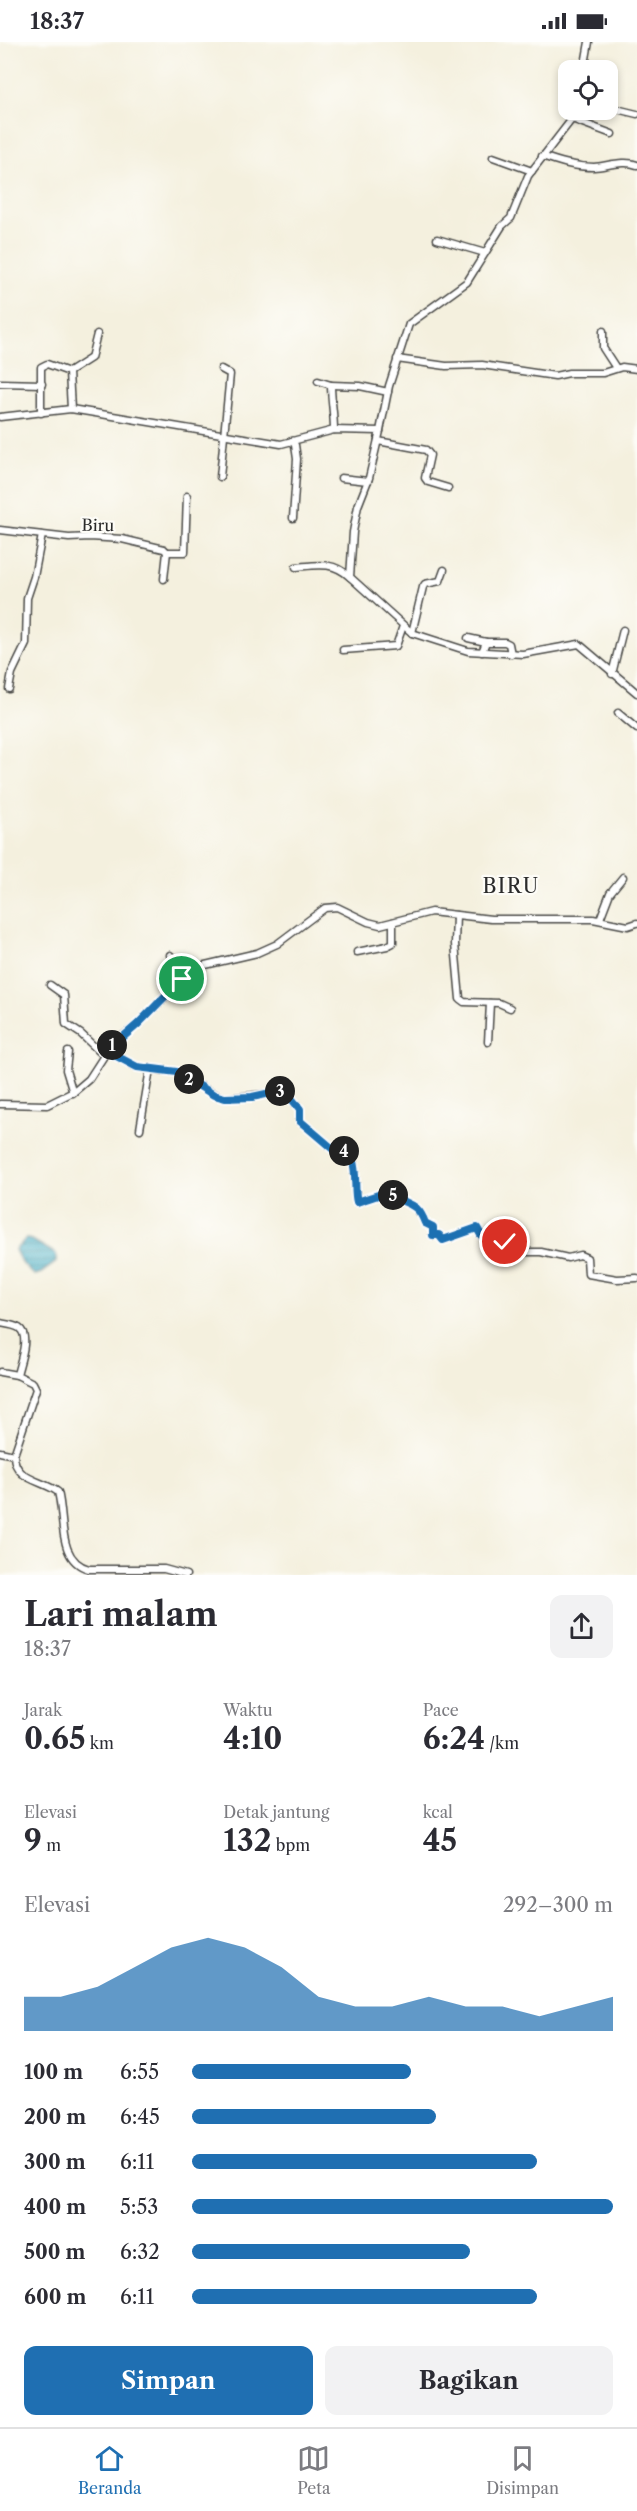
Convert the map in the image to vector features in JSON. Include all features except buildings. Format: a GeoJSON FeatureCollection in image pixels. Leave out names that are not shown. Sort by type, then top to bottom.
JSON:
{"type":"FeatureCollection","features":[{"type":"Feature","properties":{"kind":"street"},"geometry":{"type":"LineString","coordinates":[[586,60],[589,42]]}},
{"type":"Feature","properties":{"kind":"street"},"geometry":{"type":"LineString","coordinates":[[618,109],[637,114]]}},
{"type":"Feature","properties":{"kind":"street"},"geometry":{"type":"LineString","coordinates":[[350,577],[353,532],[358,506],[368,481],[388,392],[409,324],[421,313],[461,289],[502,226],[511,218],[532,171],[571,120]]}},
{"type":"Feature","properties":{"kind":"street"},"geometry":{"type":"LineString","coordinates":[[575,120],[612,134]]}},
{"type":"Feature","properties":{"kind":"street"},"geometry":{"type":"LineString","coordinates":[[542,156],[567,165],[627,163],[637,165]]}},
{"type":"Feature","properties":{"kind":"street"},"geometry":{"type":"LineString","coordinates":[[493,158],[532,171]]}},
{"type":"Feature","properties":{"kind":"street"},"geometry":{"type":"LineString","coordinates":[[436,239],[485,253]]}},
{"type":"Feature","properties":{"kind":"street"},"geometry":{"type":"LineString","coordinates":[[603,331],[603,348],[616,368]]}},
{"type":"Feature","properties":{"kind":"street"},"geometry":{"type":"LineString","coordinates":[[41,413],[40,370],[43,364],[69,372],[91,358],[97,334]]}},
{"type":"Feature","properties":{"kind":"street"},"geometry":{"type":"LineString","coordinates":[[397,359],[446,366],[482,365],[555,376],[569,373],[603,373],[616,368],[637,369]]}},
{"type":"Feature","properties":{"kind":"street"},"geometry":{"type":"LineString","coordinates":[[220,477],[230,374],[221,369]]}},
{"type":"Feature","properties":{"kind":"street"},"geometry":{"type":"LineString","coordinates":[[69,372],[71,409]]}},
{"type":"Feature","properties":{"kind":"street"},"geometry":{"type":"LineString","coordinates":[[318,381],[331,385],[360,386],[388,392]]}},
{"type":"Feature","properties":{"kind":"street"},"geometry":{"type":"LineString","coordinates":[[0,383],[42,384]]}},
{"type":"Feature","properties":{"kind":"street"},"geometry":{"type":"LineString","coordinates":[[331,385],[334,430]]}},
{"type":"Feature","properties":{"kind":"street"},"geometry":{"type":"LineString","coordinates":[[0,417],[71,409],[281,444],[334,430],[380,431]]}},
{"type":"Feature","properties":{"kind":"street"},"geometry":{"type":"LineString","coordinates":[[292,441],[297,456],[294,518]]}},
{"type":"Feature","properties":{"kind":"street"},"geometry":{"type":"LineString","coordinates":[[378,441],[426,450],[430,455],[424,478],[428,482],[448,488]]}},
{"type":"Feature","properties":{"kind":"street"},"geometry":{"type":"LineString","coordinates":[[341,478],[368,481]]}},
{"type":"Feature","properties":{"kind":"street"},"geometry":{"type":"LineString","coordinates":[[164,579],[167,552],[185,552],[187,496]]}},
{"type":"Feature","properties":{"kind":"street","name":"Biru"},"geometry":{"type":"LineString","coordinates":[[0,530],[69,538],[122,539],[164,549],[167,552]]}},
{"type":"Feature","properties":{"kind":"street"},"geometry":{"type":"LineString","coordinates":[[9,689],[12,673],[26,644],[27,598],[42,534]]}},
{"type":"Feature","properties":{"kind":"street"},"geometry":{"type":"LineString","coordinates":[[296,567],[332,566],[341,569],[412,633],[468,651],[538,653],[577,644],[637,693]]}},
{"type":"Feature","properties":{"kind":"street"},"geometry":{"type":"LineString","coordinates":[[412,633],[423,587],[425,584],[440,580],[444,570]]}},
{"type":"Feature","properties":{"kind":"street"},"geometry":{"type":"LineString","coordinates":[[343,650],[396,646],[403,626]]}},
{"type":"Feature","properties":{"kind":"street"},"geometry":{"type":"LineString","coordinates":[[612,674],[623,630]]}},
{"type":"Feature","properties":{"kind":"street"},"geometry":{"type":"LineString","coordinates":[[468,638],[486,642],[508,642],[511,654]]}},
{"type":"Feature","properties":{"kind":"street"},"geometry":{"type":"LineString","coordinates":[[482,652],[486,642]]}},
{"type":"Feature","properties":{"kind":"street"},"geometry":{"type":"LineString","coordinates":[[618,713],[637,729]]}},
{"type":"Feature","properties":{"kind":"street"},"geometry":{"type":"LineString","coordinates":[[600,919],[610,893],[623,878]]}},
{"type":"Feature","properties":{"kind":"street"},"geometry":{"type":"LineString","coordinates":[[0,1104],[47,1105],[73,1093],[89,1079],[105,1053],[187,975],[201,966],[264,950],[300,928],[325,908],[337,907],[374,924],[393,922],[426,912],[491,919],[600,919],[628,926],[637,922]]}},
{"type":"Feature","properties":{"kind":"street"},"geometry":{"type":"LineString","coordinates":[[456,915],[455,944],[459,997],[464,1002],[490,1003],[510,1008]]}},
{"type":"Feature","properties":{"kind":"street"},"geometry":{"type":"LineString","coordinates":[[357,952],[393,943],[393,922]]}},
{"type":"Feature","properties":{"kind":"street"},"geometry":{"type":"LineString","coordinates":[[170,955],[187,975]]}},
{"type":"Feature","properties":{"kind":"street"},"geometry":{"type":"LineString","coordinates":[[51,985],[64,995],[66,1024],[105,1053],[137,1067],[177,1072],[214,1095],[225,1098],[286,1092],[300,1109],[300,1121],[334,1150],[347,1153],[356,1165],[357,1202],[390,1191],[398,1200],[418,1209],[423,1214],[425,1223],[433,1227],[433,1235],[439,1235],[443,1240],[477,1228],[481,1235],[502,1239],[511,1252],[541,1252],[568,1258],[580,1256],[586,1258],[588,1274],[617,1279],[637,1278]]}},
{"type":"Feature","properties":{"kind":"street"},"geometry":{"type":"LineString","coordinates":[[488,1042],[490,1003]]}},
{"type":"Feature","properties":{"kind":"street"},"geometry":{"type":"LineString","coordinates":[[68,1052],[66,1070],[73,1093]]}},
{"type":"Feature","properties":{"kind":"street"},"geometry":{"type":"LineString","coordinates":[[140,1129],[150,1069]]}},
{"type":"Feature","properties":{"kind":"street"},"geometry":{"type":"LineString","coordinates":[[0,1323],[19,1328],[23,1334],[24,1345],[17,1375]]}},
{"type":"Feature","properties":{"kind":"street"},"geometry":{"type":"LineString","coordinates":[[0,1371],[17,1375],[33,1383],[36,1394],[14,1455],[14,1462],[20,1472],[58,1492],[62,1524],[73,1561],[80,1567],[89,1569],[164,1569],[186,1575]]}},
{"type":"Feature","properties":{"kind":"street"},"geometry":{"type":"LineString","coordinates":[[0,1452],[14,1455]]}},
{"type":"Feature","properties":{"kind":"water"},"geometry":{"type":"Polygon","coordinates":[[[26,1239],[56,1254],[56,1262],[41,1273],[35,1275],[31,1272],[15,1250],[26,1239]]]}},
{"type":"Feature","properties":{"kind":"district","name":"BIRU"},"geometry":{"type":"Point","coordinates":[511,886]}},
{"type":"Feature","properties":{"kind":"route"},"geometry":{"type":"LineString","coordinates":[[182,979],[138,1024],[111,1045],[107,1051],[137,1067],[177,1072],[214,1095],[225,1098],[286,1092],[300,1109],[298,1116],[300,1121],[334,1150],[347,1153],[356,1165],[357,1202],[390,1191],[398,1200],[418,1209],[423,1214],[425,1223],[431,1224],[434,1228],[433,1235],[439,1235],[443,1240],[477,1228],[481,1235],[497,1236],[505,1242]]}}]}
